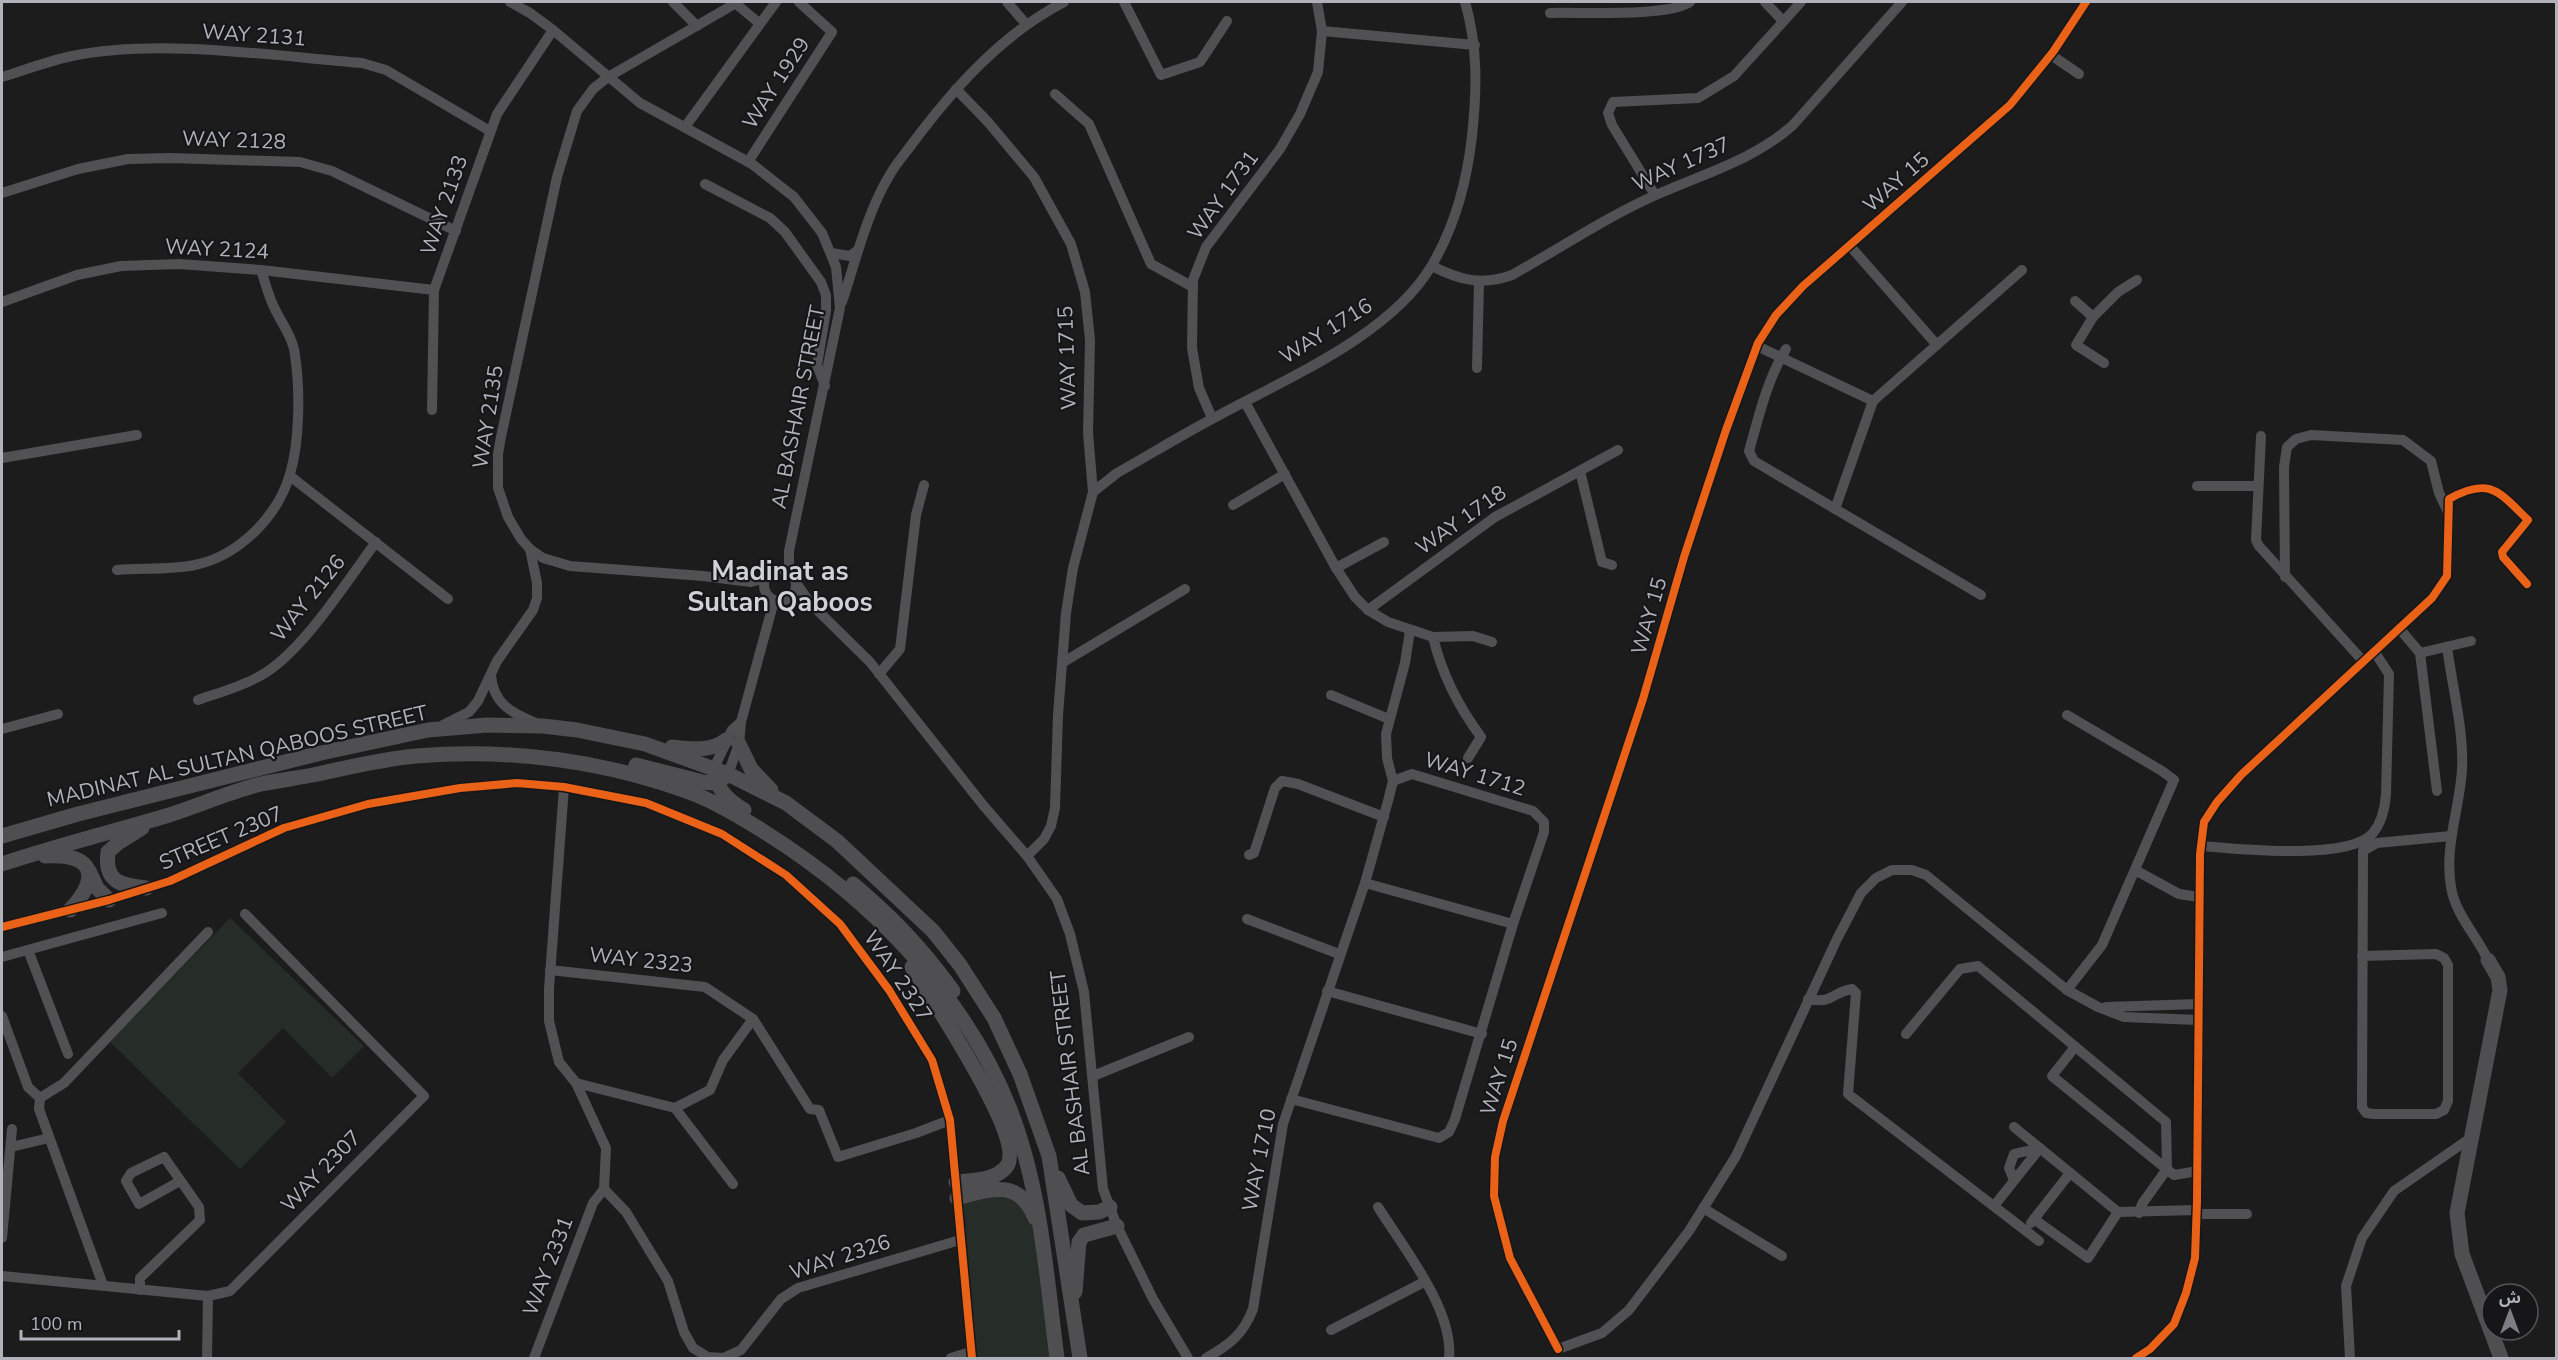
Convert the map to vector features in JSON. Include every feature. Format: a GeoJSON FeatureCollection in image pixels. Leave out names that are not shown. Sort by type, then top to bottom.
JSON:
{"type":"FeatureCollection","features":[{"type":"Feature","properties":{"kind":"main road","name":"MADINAT AL SULTAN QABOOS STREET"},"geometry":{"type":"LineString","coordinates":[[2,836],[78,814],[310,756],[428,730],[487,725],[543,726],[578,730],[645,744],[786,803],[837,841],[933,931],[960,964],[994,1018],[1020,1074],[1049,1156],[1080,1359]]}},
{"type":"Feature","properties":{"kind":"main road"},"geometry":{"type":"LineString","coordinates":[[645,744],[708,748],[733,742],[762,783],[786,803]]}},
{"type":"Feature","properties":{"kind":"main road"},"geometry":{"type":"LineString","coordinates":[[452,754],[496,746],[562,752],[637,765],[703,782],[720,775],[723,794],[731,802],[777,830],[842,875],[896,921],[930,958],[975,1024],[1004,1084],[1008,1104]]}},
{"type":"Feature","properties":{"kind":"main road","name":"MADINAT AL SULTAN QABOOS STREET"},"geometry":{"type":"LineString","coordinates":[[2,864],[167,816],[261,784],[369,763],[452,754],[512,755],[592,765],[635,774],[699,796],[743,819],[803,857],[858,902],[889,932],[939,988],[974,1037],[1008,1104],[1032,1176],[1044,1243],[1058,1359]]}},
{"type":"Feature","properties":{"kind":"main road"},"geometry":{"type":"LineString","coordinates":[[146,888],[125,886],[112,878],[106,866],[108,852],[132,833],[167,816]]}},
{"type":"Feature","properties":{"kind":"main road"},"geometry":{"type":"LineString","coordinates":[[21,857],[60,855],[74,858],[85,865],[97,888],[109,900]]}},
{"type":"Feature","properties":{"kind":"main road"},"geometry":{"type":"LineString","coordinates":[[70,910],[87,889],[89,871]]}},
{"type":"Feature","properties":{"kind":"main road"},"geometry":{"type":"LineString","coordinates":[[889,932],[959,1041],[988,1095],[1009,1151],[1008,1164],[1001,1173],[988,1178],[956,1182]]}},
{"type":"Feature","properties":{"kind":"main road"},"geometry":{"type":"LineString","coordinates":[[2488,960],[2498,976],[2500,990],[2457,1214],[2462,1254],[2501,1359]]}},
{"type":"Feature","properties":{"kind":"main road"},"geometry":{"type":"LineString","coordinates":[[1049,1156],[1071,1205],[1082,1213],[1099,1212],[1110,1206]]}},
{"type":"Feature","properties":{"kind":"main road"},"geometry":{"type":"LineString","coordinates":[[957,1198],[998,1190],[1016,1192],[1028,1201],[1044,1243]]}},
{"type":"Feature","properties":{"kind":"main road"},"geometry":{"type":"LineString","coordinates":[[1073,1316],[1079,1242],[1084,1235],[1117,1226]]}},
{"type":"Feature","properties":{"kind":"street","name":"AL BASHAIR STREET"},"geometry":{"type":"LineString","coordinates":[[510,2],[553,30],[640,103],[748,162],[794,197],[822,233],[836,267],[840,308],[822,380],[784,570]]}},
{"type":"Feature","properties":{"kind":"street"},"geometry":{"type":"LineString","coordinates":[[673,2],[696,26]]}},
{"type":"Feature","properties":{"kind":"street"},"geometry":{"type":"LineString","coordinates":[[608,77],[736,2],[759,23]]}},
{"type":"Feature","properties":{"kind":"street"},"geometry":{"type":"LineString","coordinates":[[685,127],[776,2]]}},
{"type":"Feature","properties":{"kind":"street","name":"WAY 1929"},"geometry":{"type":"LineString","coordinates":[[748,162],[832,32],[799,2]]}},
{"type":"Feature","properties":{"kind":"street"},"geometry":{"type":"LineString","coordinates":[[1007,2],[1026,24]]}},
{"type":"Feature","properties":{"kind":"street"},"geometry":{"type":"LineString","coordinates":[[840,308],[858,250],[887,178],[927,123],[956,89],[1026,24],[1064,2]]}},
{"type":"Feature","properties":{"kind":"street"},"geometry":{"type":"LineString","coordinates":[[1125,2],[1161,75],[1200,62],[1227,21]]}},
{"type":"Feature","properties":{"kind":"street","name":"WAY 1731"},"geometry":{"type":"LineString","coordinates":[[1212,418],[1199,388],[1192,348],[1193,280],[1206,247],[1280,149],[1300,114],[1318,72],[1322,31],[1317,2]]}},
{"type":"Feature","properties":{"kind":"street","name":"WAY 1716"},"geometry":{"type":"LineString","coordinates":[[1093,492],[1117,473],[1351,342],[1387,316],[1432,266],[1457,212],[1469,159],[1476,94],[1475,45],[1465,2]]}},
{"type":"Feature","properties":{"kind":"street"},"geometry":{"type":"LineString","coordinates":[[1550,13],[1662,10],[1690,2]]}},
{"type":"Feature","properties":{"kind":"street"},"geometry":{"type":"LineString","coordinates":[[1765,2],[1783,21]]}},
{"type":"Feature","properties":{"kind":"street"},"geometry":{"type":"LineString","coordinates":[[1655,195],[1612,125],[1608,113],[1613,102],[1698,98],[1734,76],[1802,2]]}},
{"type":"Feature","properties":{"kind":"street","name":"WAY 1737"},"geometry":{"type":"LineString","coordinates":[[1432,266],[1453,277],[1479,282],[1496,281],[1512,275],[1655,195],[1713,172],[1777,140],[1902,2]]}},
{"type":"Feature","properties":{"kind":"street","name":"WAY 15"},"geometry":{"type":"LineString","coordinates":[[1557,1354],[1510,1258],[1494,1196],[1495,1157],[1503,1121],[1643,699],[1684,557],[1726,430],[1757,346],[1776,315],[1803,286],[2010,105],[2051,55],[2086,2]]}},
{"type":"Feature","properties":{"kind":"street","name":"WAY 2133"},"geometry":{"type":"LineString","coordinates":[[432,410],[434,290],[497,114],[553,30]]}},
{"type":"Feature","properties":{"kind":"street"},"geometry":{"type":"LineString","coordinates":[[1322,31],[1475,45]]}},
{"type":"Feature","properties":{"kind":"street","name":"WAY 2131"},"geometry":{"type":"LineString","coordinates":[[2,77],[72,56],[130,50],[190,50],[362,63],[386,70],[490,131]]}},
{"type":"Feature","properties":{"kind":"street"},"geometry":{"type":"LineString","coordinates":[[2051,55],[2079,74]]}},
{"type":"Feature","properties":{"kind":"street","name":"WAY 2135"},"geometry":{"type":"LineString","coordinates":[[608,77],[593,89],[576,111],[567,141],[545,227],[498,454],[498,488],[508,517],[530,549],[543,558],[570,566],[692,575],[764,584]]}},
{"type":"Feature","properties":{"kind":"street","name":"WAY 1715"},"geometry":{"type":"LineString","coordinates":[[956,89],[988,122],[1034,177],[1071,244],[1084,292],[1090,340],[1088,433],[1093,492],[1073,568],[1062,663],[1055,808],[1051,826],[1044,839],[1027,856]]}},
{"type":"Feature","properties":{"kind":"street"},"geometry":{"type":"LineString","coordinates":[[1055,94],[1089,124],[1151,264],[1193,287]]}},
{"type":"Feature","properties":{"kind":"street","name":"WAY 2128"},"geometry":{"type":"LineString","coordinates":[[2,193],[78,169],[128,159],[300,162],[332,171],[456,231]]}},
{"type":"Feature","properties":{"kind":"street"},"geometry":{"type":"LineString","coordinates":[[705,184],[770,218],[785,232],[821,282],[826,296],[826,312],[817,365],[822,380]]}},
{"type":"Feature","properties":{"kind":"street"},"geometry":{"type":"LineString","coordinates":[[1850,246],[1937,345]]}},
{"type":"Feature","properties":{"kind":"street"},"geometry":{"type":"LineString","coordinates":[[831,253],[850,255],[858,250]]}},
{"type":"Feature","properties":{"kind":"street","name":"WAY 2124"},"geometry":{"type":"LineString","coordinates":[[2,302],[76,275],[121,266],[178,264],[261,270],[434,290]]}},
{"type":"Feature","properties":{"kind":"street"},"geometry":{"type":"LineString","coordinates":[[117,570],[195,565],[231,551],[255,532],[277,502],[290,476],[295,451],[298,392],[295,353],[273,306],[261,270]]}},
{"type":"Feature","properties":{"kind":"street"},"geometry":{"type":"LineString","coordinates":[[1835,509],[1873,400],[2022,270]]}},
{"type":"Feature","properties":{"kind":"street"},"geometry":{"type":"LineString","coordinates":[[2104,363],[2076,345],[2093,317],[2118,292],[2137,280]]}},
{"type":"Feature","properties":{"kind":"street"},"geometry":{"type":"LineString","coordinates":[[1477,368],[1479,282]]}},
{"type":"Feature","properties":{"kind":"street"},"geometry":{"type":"LineString","coordinates":[[2075,301],[2093,317]]}},
{"type":"Feature","properties":{"kind":"street"},"geometry":{"type":"LineString","coordinates":[[1757,346],[1783,353],[1873,400]]}},
{"type":"Feature","properties":{"kind":"street"},"geometry":{"type":"LineString","coordinates":[[1783,353],[1762,403],[1749,456],[1981,596]]}},
{"type":"Feature","properties":{"kind":"street"},"geometry":{"type":"LineString","coordinates":[[1245,402],[1336,568],[1355,597],[1368,610],[1388,622],[1433,637],[1473,636],[1492,642]]}},
{"type":"Feature","properties":{"kind":"street"},"geometry":{"type":"LineString","coordinates":[[2,458],[137,435]]}},
{"type":"Feature","properties":{"kind":"street"},"geometry":{"type":"LineString","coordinates":[[2285,577],[2284,467],[2287,447],[2296,439],[2311,435],[2403,440],[2431,461],[2439,493],[2447,510]]}},
{"type":"Feature","properties":{"kind":"street"},"geometry":{"type":"LineString","coordinates":[[2260,436],[2256,540],[2285,577],[2363,661]]}},
{"type":"Feature","properties":{"kind":"street","name":"WAY 1718"},"geometry":{"type":"LineString","coordinates":[[1368,610],[1496,517],[1618,450]]}},
{"type":"Feature","properties":{"kind":"street"},"geometry":{"type":"LineString","coordinates":[[1580,471],[1602,562],[1612,565]]}},
{"type":"Feature","properties":{"kind":"street"},"geometry":{"type":"LineString","coordinates":[[1233,505],[1285,474]]}},
{"type":"Feature","properties":{"kind":"street"},"geometry":{"type":"LineString","coordinates":[[290,476],[448,599]]}},
{"type":"Feature","properties":{"kind":"street"},"geometry":{"type":"LineString","coordinates":[[879,674],[900,649],[916,515],[924,485]]}},
{"type":"Feature","properties":{"kind":"street"},"geometry":{"type":"LineString","coordinates":[[2197,486],[2258,486]]}},
{"type":"Feature","properties":{"kind":"street"},"geometry":{"type":"LineString","coordinates":[[2136,1359],[2151,1349],[2174,1324],[2186,1293],[2195,1258],[2198,1172],[2199,897],[2204,822],[2217,802],[2241,774],[2432,598],[2447,576],[2447,510],[2450,499],[2460,493],[2482,487],[2498,492],[2528,520],[2502,552],[2503,557],[2527,585]]}},
{"type":"Feature","properties":{"kind":"street","name":"WAY 2126"},"geometry":{"type":"LineString","coordinates":[[198,700],[259,677],[283,660],[302,640],[376,542]]}},
{"type":"Feature","properties":{"kind":"street"},"geometry":{"type":"LineString","coordinates":[[1336,568],[1384,542]]}},
{"type":"Feature","properties":{"kind":"street"},"geometry":{"type":"LineString","coordinates":[[428,730],[453,722],[469,712],[478,701],[497,661],[533,610],[537,598],[537,583],[530,549]]}},
{"type":"Feature","properties":{"kind":"street"},"geometry":{"type":"LineString","coordinates":[[720,775],[733,742],[732,730],[741,722],[774,601],[764,584],[768,573],[784,570],[797,584],[794,594],[787,600]]}},
{"type":"Feature","properties":{"kind":"street","name":"AL BASHAIR STREET"},"geometry":{"type":"LineString","coordinates":[[797,584],[810,603],[835,626],[879,674],[983,805],[1027,856],[1057,899],[1070,933],[1084,992],[1103,1189],[1117,1226],[1153,1299],[1188,1359]]}},
{"type":"Feature","properties":{"kind":"street"},"geometry":{"type":"LineString","coordinates":[[1062,663],[1185,589]]}},
{"type":"Feature","properties":{"kind":"street"},"geometry":{"type":"LineString","coordinates":[[774,601],[810,603]]}},
{"type":"Feature","properties":{"kind":"street"},"geometry":{"type":"LineString","coordinates":[[2399,628],[2420,653],[2437,791]]}},
{"type":"Feature","properties":{"kind":"street","name":"WAY 1710"},"geometry":{"type":"LineString","coordinates":[[1206,1359],[1230,1345],[1239,1336],[1247,1325],[1252,1309],[1283,1124],[1365,883],[1384,817],[1392,781],[1385,747],[1389,718],[1405,663],[1410,630]]}},
{"type":"Feature","properties":{"kind":"street"},"geometry":{"type":"LineString","coordinates":[[1433,637],[1449,687],[1462,711],[1481,737],[1468,759]]}},
{"type":"Feature","properties":{"kind":"street"},"geometry":{"type":"LineString","coordinates":[[2420,653],[2472,641]]}},
{"type":"Feature","properties":{"kind":"street"},"geometry":{"type":"LineString","coordinates":[[2447,647],[2462,769],[2451,836],[2450,886],[2455,904],[2481,944],[2488,960]]}},
{"type":"Feature","properties":{"kind":"street"},"geometry":{"type":"LineString","coordinates":[[2201,846],[2272,851],[2318,849],[2358,843],[2373,834],[2385,810],[2389,674],[2374,651]]}},
{"type":"Feature","properties":{"kind":"street"},"geometry":{"type":"LineString","coordinates":[[491,675],[497,699],[510,712],[543,726]]}},
{"type":"Feature","properties":{"kind":"street"},"geometry":{"type":"LineString","coordinates":[[1331,695],[1389,718]]}},
{"type":"Feature","properties":{"kind":"street"},"geometry":{"type":"LineString","coordinates":[[2,729],[58,714]]}},
{"type":"Feature","properties":{"kind":"street"},"geometry":{"type":"LineString","coordinates":[[2067,715],[2174,780],[2102,945],[2067,990]]}},
{"type":"Feature","properties":{"kind":"street","name":"WAY 1712"},"geometry":{"type":"LineString","coordinates":[[1291,1099],[1439,1138],[1449,1132],[1455,1119],[1482,1034],[1544,832],[1544,822],[1533,812],[1412,774],[1392,781]]}},
{"type":"Feature","properties":{"kind":"street"},"geometry":{"type":"LineString","coordinates":[[1249,855],[1254,853],[1275,788],[1282,781],[1298,784],[1384,817]]}},
{"type":"Feature","properties":{"kind":"street","name":"STREET 2307"},"geometry":{"type":"LineString","coordinates":[[2,927],[109,900],[170,881],[284,828],[368,804],[460,788],[506,784],[564,787]]}},
{"type":"Feature","properties":{"kind":"street"},"geometry":{"type":"LineString","coordinates":[[564,787],[550,970],[549,1021],[559,1062],[576,1083],[606,1148],[604,1189]]}},
{"type":"Feature","properties":{"kind":"street","name":"WAY 2327"},"geometry":{"type":"LineString","coordinates":[[564,787],[646,803],[722,834],[786,875],[840,924],[888,990],[932,1060],[950,1120],[971,1355]]}},
{"type":"Feature","properties":{"kind":"street"},"geometry":{"type":"LineString","coordinates":[[2362,956],[2436,954],[2444,958],[2448,965],[2448,1101],[2444,1110],[2436,1114],[2374,1114],[2366,1113],[2362,1107],[2362,956],[2363,851],[2377,843],[2451,836]]}},
{"type":"Feature","properties":{"kind":"street"},"geometry":{"type":"LineString","coordinates":[[1557,1354],[1602,1334],[1629,1310],[1689,1231],[1736,1156],[1808,999],[1861,893],[1876,878],[1892,870],[1912,870],[1926,875],[2067,990],[2098,1007],[2124,1017],[2198,1020]]}},
{"type":"Feature","properties":{"kind":"street"},"geometry":{"type":"LineString","coordinates":[[2135,870],[2179,894],[2199,897]]}},
{"type":"Feature","properties":{"kind":"street"},"geometry":{"type":"LineString","coordinates":[[1365,883],[1514,924]]}},
{"type":"Feature","properties":{"kind":"street"},"geometry":{"type":"LineString","coordinates":[[2,957],[162,914]]}},
{"type":"Feature","properties":{"kind":"street","name":"WAY 2307"},"geometry":{"type":"LineString","coordinates":[[2,1276],[208,1296],[230,1291],[424,1096],[245,914]]}},
{"type":"Feature","properties":{"kind":"street"},"geometry":{"type":"LineString","coordinates":[[1247,919],[1339,954]]}},
{"type":"Feature","properties":{"kind":"street"},"geometry":{"type":"LineString","coordinates":[[40,1098],[64,1083],[208,932]]}},
{"type":"Feature","properties":{"kind":"street"},"geometry":{"type":"LineString","coordinates":[[28,950],[68,1054]]}},
{"type":"Feature","properties":{"kind":"street"},"geometry":{"type":"LineString","coordinates":[[1906,1034],[1960,969],[1978,966],[2166,1122],[2167,1169],[2142,1204],[2139,1213]]}},
{"type":"Feature","properties":{"kind":"street","name":"WAY 2323"},"geometry":{"type":"LineString","coordinates":[[550,970],[705,987],[753,1019],[810,1109],[819,1110],[838,1157],[950,1120]]}},
{"type":"Feature","properties":{"kind":"street"},"geometry":{"type":"LineString","coordinates":[[1808,999],[1826,1001],[1845,990],[1852,989],[1856,993],[1848,1094],[2039,1241]]}},
{"type":"Feature","properties":{"kind":"street"},"geometry":{"type":"LineString","coordinates":[[1327,991],[1482,1034]]}},
{"type":"Feature","properties":{"kind":"street"},"geometry":{"type":"LineString","coordinates":[[2098,1007],[2134,1008],[2198,1004]]}},
{"type":"Feature","properties":{"kind":"street"},"geometry":{"type":"LineString","coordinates":[[2,1016],[28,1088],[40,1098]]}},
{"type":"Feature","properties":{"kind":"street"},"geometry":{"type":"LineString","coordinates":[[675,1108],[710,1090],[723,1060],[753,1019]]}},
{"type":"Feature","properties":{"kind":"street"},"geometry":{"type":"LineString","coordinates":[[1093,1076],[1189,1037]]}},
{"type":"Feature","properties":{"kind":"street"},"geometry":{"type":"LineString","coordinates":[[2075,1047],[2052,1076],[2174,1176],[2198,1172]]}},
{"type":"Feature","properties":{"kind":"street"},"geometry":{"type":"LineString","coordinates":[[576,1083],[675,1108],[734,1184]]}},
{"type":"Feature","properties":{"kind":"street"},"geometry":{"type":"LineString","coordinates":[[40,1098],[39,1109],[103,1285]]}},
{"type":"Feature","properties":{"kind":"street"},"geometry":{"type":"LineString","coordinates":[[2014,1127],[2118,1212],[2247,1214]]}},
{"type":"Feature","properties":{"kind":"street"},"geometry":{"type":"LineString","coordinates":[[2,1238],[12,1129]]}},
{"type":"Feature","properties":{"kind":"street"},"geometry":{"type":"LineString","coordinates":[[2350,1359],[2346,1286],[2362,1238],[2394,1191],[2472,1137]]}},
{"type":"Feature","properties":{"kind":"street"},"geometry":{"type":"LineString","coordinates":[[11,1147],[49,1138]]}},
{"type":"Feature","properties":{"kind":"street"},"geometry":{"type":"LineString","coordinates":[[1994,1206],[2040,1148]]}},
{"type":"Feature","properties":{"kind":"street"},"geometry":{"type":"LineString","coordinates":[[2014,1180],[2009,1168],[2014,1154],[2040,1148]]}},
{"type":"Feature","properties":{"kind":"street"},"geometry":{"type":"LineString","coordinates":[[140,1290],[140,1278],[200,1220],[199,1207],[164,1157],[131,1173],[126,1180],[139,1204],[180,1181]]}},
{"type":"Feature","properties":{"kind":"street"},"geometry":{"type":"LineString","coordinates":[[2026,1230],[2070,1173]]}},
{"type":"Feature","properties":{"kind":"street","name":"WAY 2326"},"geometry":{"type":"LineString","coordinates":[[604,1189],[626,1212],[668,1281],[684,1332],[693,1348],[708,1358],[723,1358],[741,1350],[781,1299],[798,1288],[960,1240]]}},
{"type":"Feature","properties":{"kind":"street","name":"WAY 2331"},"geometry":{"type":"LineString","coordinates":[[534,1359],[593,1203],[604,1189]]}},
{"type":"Feature","properties":{"kind":"street"},"geometry":{"type":"LineString","coordinates":[[1378,1207],[1424,1282],[1446,1328],[1449,1359]]}},
{"type":"Feature","properties":{"kind":"street"},"geometry":{"type":"LineString","coordinates":[[1703,1208],[1782,1256]]}},
{"type":"Feature","properties":{"kind":"street"},"geometry":{"type":"LineString","coordinates":[[2034,1219],[2088,1258],[2118,1212]]}},
{"type":"Feature","properties":{"kind":"street"},"geometry":{"type":"LineString","coordinates":[[1331,1330],[1424,1282]]}},
{"type":"Feature","properties":{"kind":"street"},"geometry":{"type":"LineString","coordinates":[[207,1359],[208,1296]]}},
{"type":"Feature","properties":{"kind":"street"},"geometry":{"type":"LineString","coordinates":[[951,1359],[971,1355]]}},
{"type":"Feature","properties":{"kind":"shaded area"},"geometry":{"type":"Polygon","coordinates":[[[230,918],[364,1046],[332,1078],[283,1028],[238,1073],[286,1122],[240,1169],[110,1042],[230,918]]]}},
{"type":"Feature","properties":{"kind":"shaded area"},"geometry":{"type":"Polygon","coordinates":[[[1016,1193],[1033,1217],[1056,1358],[973,1358],[958,1199],[1016,1193]]]}},
{"type":"Feature","properties":{"kind":"cycle path"},"geometry":{"type":"LineString","coordinates":[[1558,1349],[1510,1258],[1494,1196],[1495,1157],[1503,1121],[1643,699],[1684,557],[1726,430],[1758,343],[1776,315],[1803,286],[2010,105],[2053,52],[2086,2]]}},
{"type":"Feature","properties":{"kind":"cycle path"},"geometry":{"type":"LineString","coordinates":[[2136,1358],[2150,1349],[2174,1324],[2186,1293],[2195,1258],[2200,854],[2204,822],[2217,802],[2241,775],[2432,598],[2447,576],[2449,499],[2475,489],[2493,490],[2528,520],[2502,552],[2503,557],[2527,584]]}},
{"type":"Feature","properties":{"kind":"cycle path"},"geometry":{"type":"LineString","coordinates":[[2,927],[109,900],[170,881],[284,828],[368,804],[460,788],[517,783],[564,787],[646,803],[722,834],[786,875],[840,924],[889,990],[932,1060],[950,1120],[972,1358]]}},
{"type":"Feature","properties":{"kind":"district","name":"Madinat as Sultan Qaboos"},"geometry":{"type":"Point","coordinates":[780,586]}}]}
